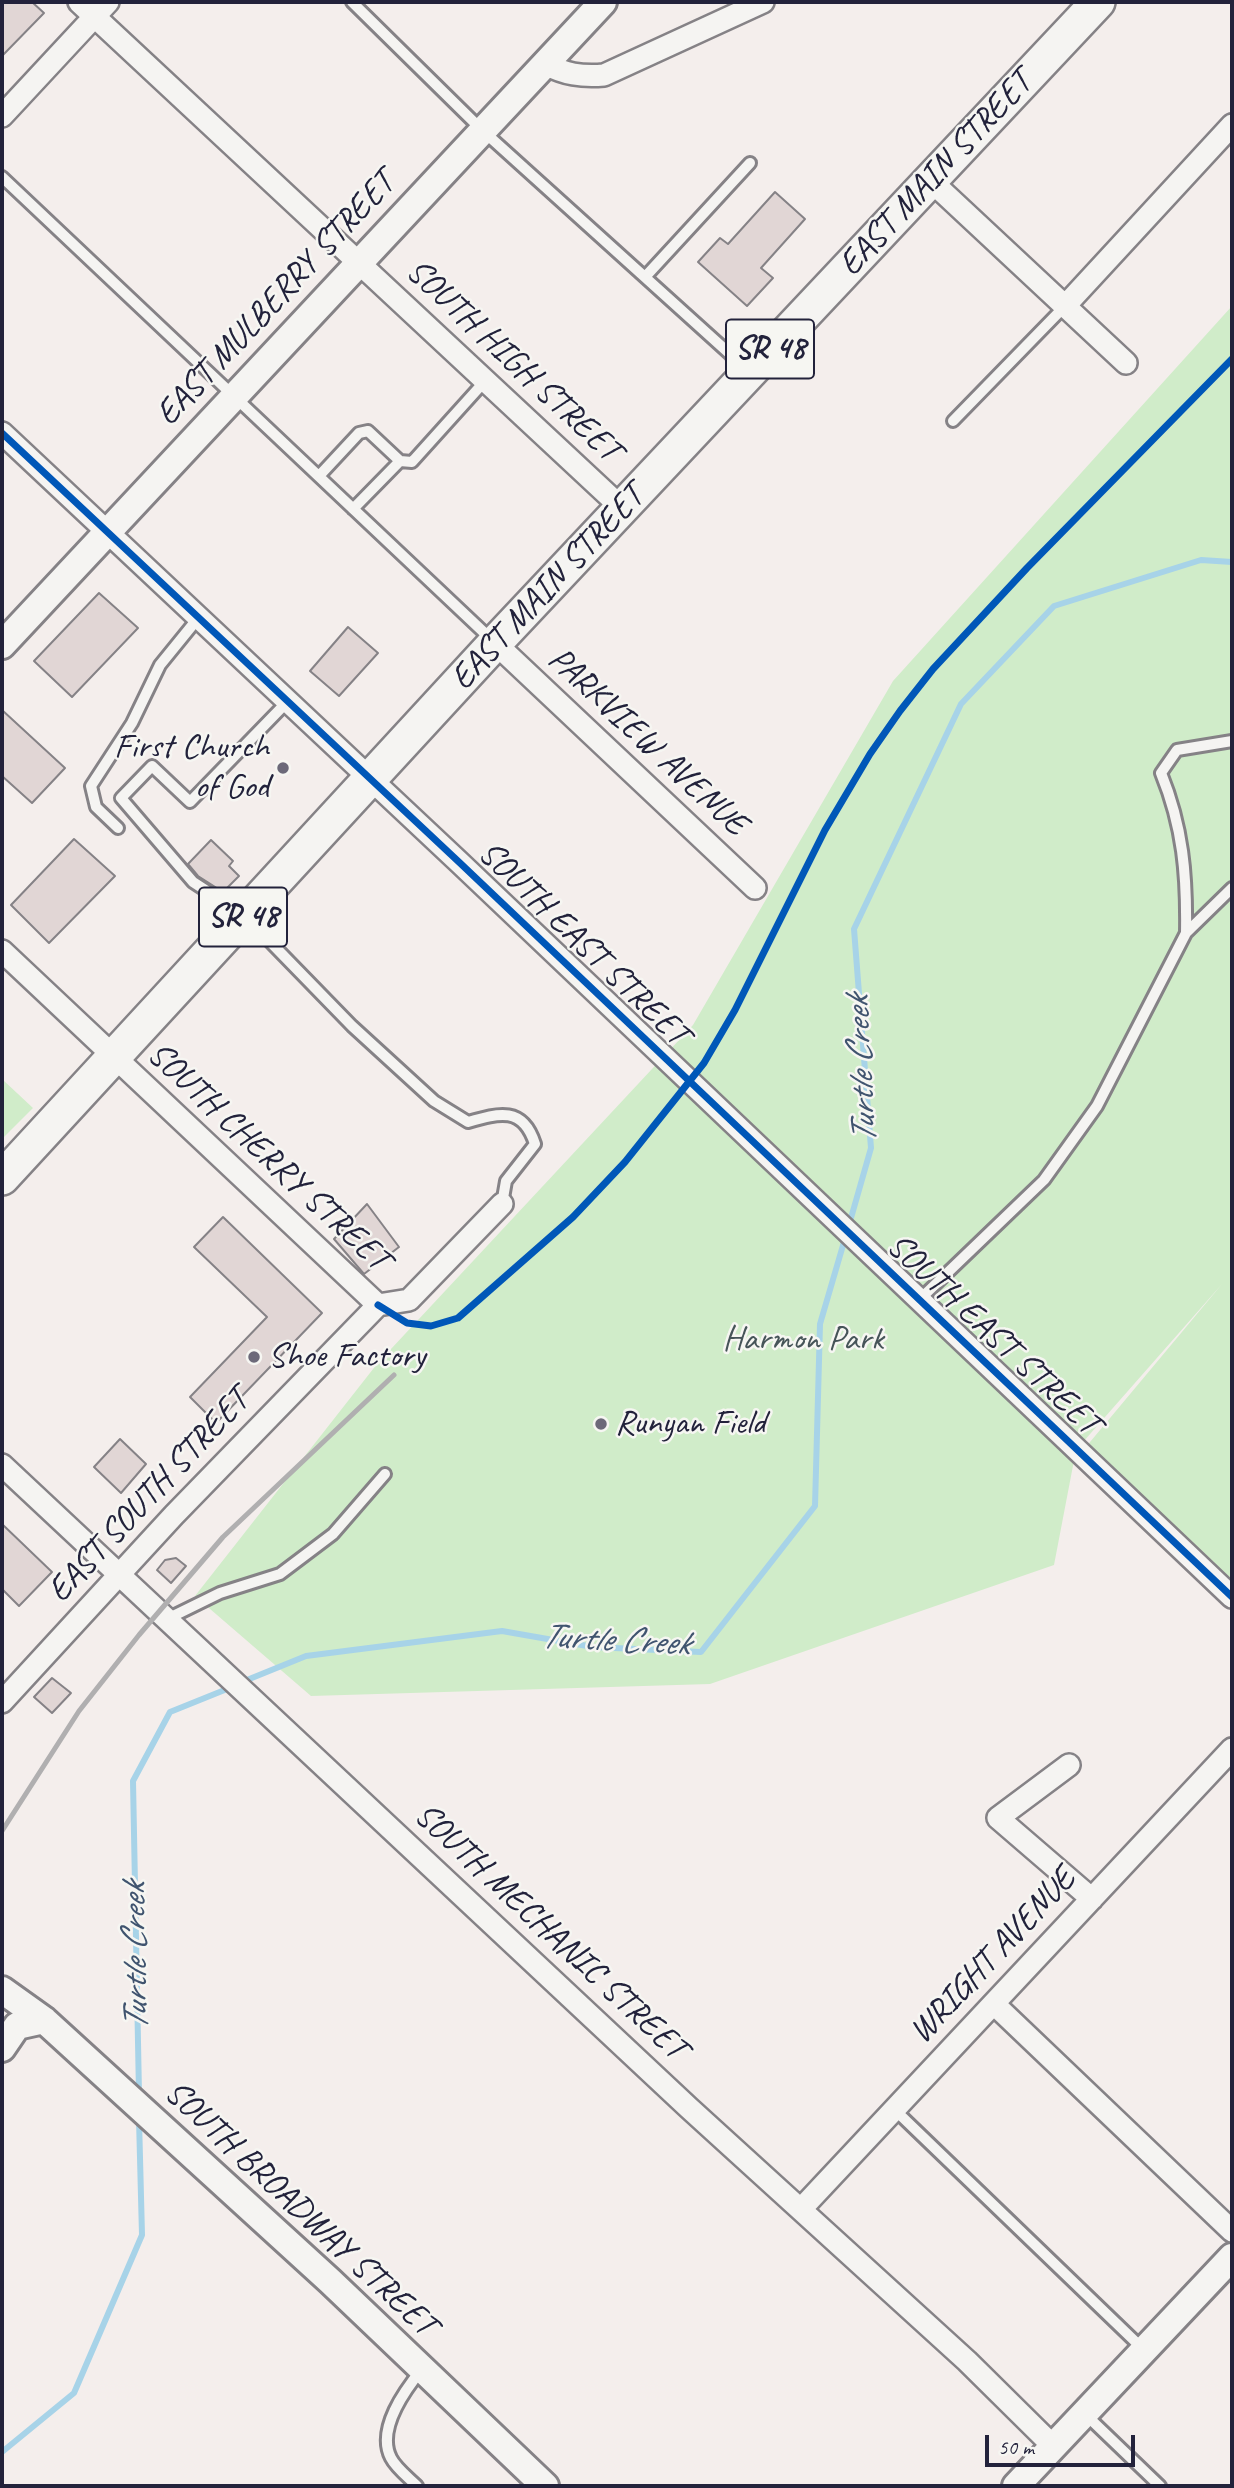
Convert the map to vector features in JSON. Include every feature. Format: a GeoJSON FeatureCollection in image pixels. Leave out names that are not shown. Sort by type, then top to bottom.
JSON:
{"type":"FeatureCollection","features":[{"type":"Feature","properties":{"kind":"main road","name":"EAST MAIN STREET"},"geometry":{"type":"LineString","coordinates":[[2,1178],[495,643],[1098,2]]}},
{"type":"Feature","properties":{"kind":"street","name":"EAST MULBERRY STREET"},"geometry":{"type":"LineString","coordinates":[[2,645],[603,2]]}},
{"type":"Feature","properties":{"kind":"street"},"geometry":{"type":"LineString","coordinates":[[545,64],[573,75],[604,75],[763,2]]}},
{"type":"Feature","properties":{"kind":"street"},"geometry":{"type":"LineString","coordinates":[[2,116],[94,7]]}},
{"type":"Feature","properties":{"kind":"street","name":"SOUTH HIGH STREET"},"geometry":{"type":"LineString","coordinates":[[94,7],[358,262],[623,509]]}},
{"type":"Feature","properties":{"kind":"street"},"geometry":{"type":"LineString","coordinates":[[1065,306],[1232,125]]}},
{"type":"Feature","properties":{"kind":"street"},"geometry":{"type":"LineString","coordinates":[[931,181],[1126,363]]}},
{"type":"Feature","properties":{"kind":"street","name":"SOUTH EAST STREET"},"geometry":{"type":"LineString","coordinates":[[2,433],[371,778],[1232,1597]]}},
{"type":"Feature","properties":{"kind":"street","name":"PARKVIEW AVENUE"},"geometry":{"type":"LineString","coordinates":[[495,643],[755,888]]}},
{"type":"Feature","properties":{"kind":"street","name":"SOUTH CHERRY STREET"},"geometry":{"type":"LineString","coordinates":[[2,951],[377,1305]]}},
{"type":"Feature","properties":{"kind":"street"},"geometry":{"type":"LineString","coordinates":[[377,1305],[409,1300],[502,1204]]}},
{"type":"Feature","properties":{"kind":"street","name":"EAST SOUTH STREET"},"geometry":{"type":"LineString","coordinates":[[2,1702],[119,1574],[377,1305]]}},
{"type":"Feature","properties":{"kind":"street","name":"SOUTH MECHANIC STREET"},"geometry":{"type":"LineString","coordinates":[[2,1465],[689,2108],[967,2361],[1054,2447]]}},
{"type":"Feature","properties":{"kind":"street","name":"WRIGHT AVENUE"},"geometry":{"type":"LineString","coordinates":[[802,2208],[1232,1749]]}},
{"type":"Feature","properties":{"kind":"street"},"geometry":{"type":"LineString","coordinates":[[1069,1765],[998,1818],[1092,1899]]}},
{"type":"Feature","properties":{"kind":"street","name":"SOUTH BROADWAY STREET"},"geometry":{"type":"LineString","coordinates":[[2,1990],[44,2020],[76,2049],[422,2369],[540,2485]]}},
{"type":"Feature","properties":{"kind":"street"},"geometry":{"type":"LineString","coordinates":[[994,2004],[1232,2231]]}},
{"type":"Feature","properties":{"kind":"street"},"geometry":{"type":"LineString","coordinates":[[2,2048],[17,2026],[44,2020]]}},
{"type":"Feature","properties":{"kind":"street"},"geometry":{"type":"LineString","coordinates":[[1016,2486],[1232,2258]]}},
{"type":"Feature","properties":{"kind":"lane"},"geometry":{"type":"LineString","coordinates":[[355,3],[482,131],[730,354],[746,375]]}},
{"type":"Feature","properties":{"kind":"lane"},"geometry":{"type":"LineString","coordinates":[[645,277],[750,163]]}},
{"type":"Feature","properties":{"kind":"lane"},"geometry":{"type":"LineString","coordinates":[[2,177],[495,643]]}},
{"type":"Feature","properties":{"kind":"lane"},"geometry":{"type":"LineString","coordinates":[[953,421],[1065,306]]}},
{"type":"Feature","properties":{"kind":"lane"},"geometry":{"type":"LineString","coordinates":[[319,476],[359,433],[368,431],[400,461],[412,462],[485,381]]}},
{"type":"Feature","properties":{"kind":"lane"},"geometry":{"type":"LineString","coordinates":[[353,509],[400,461]]}},
{"type":"Feature","properties":{"kind":"lane"},"geometry":{"type":"LineString","coordinates":[[118,828],[96,807],[91,786],[132,723],[160,665],[199,617]]}},
{"type":"Feature","properties":{"kind":"lane"},"geometry":{"type":"LineString","coordinates":[[288,701],[190,802],[152,766],[121,798],[192,882],[245,916],[352,1026],[434,1101],[468,1122],[495,1115],[513,1115],[530,1128],[535,1144],[506,1181],[502,1204]]}},
{"type":"Feature","properties":{"kind":"lane"},"geometry":{"type":"LineString","coordinates":[[1186,933],[1187,881],[1177,811],[1161,773],[1177,750],[1232,741]]}},
{"type":"Feature","properties":{"kind":"lane"},"geometry":{"type":"LineString","coordinates":[[918,1301],[1052,1168],[1097,1106],[1186,933],[1232,888]]}},
{"type":"Feature","properties":{"kind":"lane"},"geometry":{"type":"LineString","coordinates":[[167,1619],[220,1592],[280,1574],[333,1534],[384,1474]]}},
{"type":"Feature","properties":{"kind":"lane"},"geometry":{"type":"LineString","coordinates":[[894,2110],[1145,2351]]}},
{"type":"Feature","properties":{"kind":"lane"},"geometry":{"type":"LineString","coordinates":[[417,2486],[391,2459],[388,2447],[395,2410],[422,2369]]}},
{"type":"Feature","properties":{"kind":"lane"},"geometry":{"type":"LineString","coordinates":[[1085,2414],[1160,2486]]}},
{"type":"Feature","properties":{"kind":"green space","name":"Harmon Park"},"geometry":{"type":"Polygon","coordinates":[[[1232,306],[1232,1597],[1080,1454],[1222,1284],[1076,1450],[1054,1565],[710,1684],[311,1696],[195,1596],[377,1364],[693,1025],[893,681],[1232,306]]]}},
{"type":"Feature","properties":{"kind":"green space"},"geometry":{"type":"Polygon","coordinates":[[[2,1079],[33,1108],[2,1139],[2,1079]]]}},
{"type":"Feature","properties":{"kind":"building"},"geometry":{"type":"Polygon","coordinates":[[[2,2],[32,2],[44,13],[2,56],[2,2]]]}},
{"type":"Feature","properties":{"kind":"building"},"geometry":{"type":"Polygon","coordinates":[[[775,192],[805,219],[761,268],[773,278],[747,306],[698,262],[720,238],[728,244],[775,192]]]}},
{"type":"Feature","properties":{"kind":"building"},"geometry":{"type":"Polygon","coordinates":[[[99,593],[138,628],[72,697],[34,661],[99,593]]]}},
{"type":"Feature","properties":{"kind":"building"},"geometry":{"type":"Polygon","coordinates":[[[348,627],[378,653],[339,696],[310,671],[348,627]]]}},
{"type":"Feature","properties":{"kind":"building"},"geometry":{"type":"Polygon","coordinates":[[[2,710],[65,768],[32,803],[2,776],[2,710]]]}},
{"type":"Feature","properties":{"kind":"building"},"geometry":{"type":"Polygon","coordinates":[[[74,839],[115,876],[49,943],[11,905],[74,839]]]}},
{"type":"Feature","properties":{"kind":"building"},"geometry":{"type":"Polygon","coordinates":[[[211,840],[233,861],[229,866],[239,876],[223,892],[198,876],[188,864],[211,840]]]}},
{"type":"Feature","properties":{"kind":"building"},"geometry":{"type":"Polygon","coordinates":[[[367,1204],[399,1247],[364,1274],[334,1239],[367,1204]]]}},
{"type":"Feature","properties":{"kind":"building","name":"Shoe Factory"},"geometry":{"type":"Polygon","coordinates":[[[223,1217],[322,1313],[216,1423],[190,1397],[267,1317],[194,1247],[223,1217]]]}},
{"type":"Feature","properties":{"kind":"building"},"geometry":{"type":"Polygon","coordinates":[[[120,1439],[146,1464],[121,1493],[94,1467],[120,1439]]]}},
{"type":"Feature","properties":{"kind":"building"},"geometry":{"type":"Polygon","coordinates":[[[2,1524],[52,1572],[19,1606],[2,1589],[2,1524]]]}},
{"type":"Feature","properties":{"kind":"building"},"geometry":{"type":"Polygon","coordinates":[[[176,1558],[186,1566],[171,1583],[157,1570],[165,1560],[176,1558]]]}},
{"type":"Feature","properties":{"kind":"building"},"geometry":{"type":"Polygon","coordinates":[[[52,1678],[71,1693],[52,1713],[34,1697],[52,1678]]]}},
{"type":"Feature","properties":{"kind":"waterway","name":"Turtle Creek"},"geometry":{"type":"LineString","coordinates":[[849,1225],[871,1148],[854,929],[961,704],[1054,606],[1201,560],[1232,562]]}},
{"type":"Feature","properties":{"kind":"waterway","name":"Turtle Creek"},"geometry":{"type":"LineString","coordinates":[[242,1682],[306,1656],[502,1631],[593,1647],[701,1652],[815,1506],[820,1324],[846,1235]]}},
{"type":"Feature","properties":{"kind":"waterway","name":"Turtle Creek"},"geometry":{"type":"LineString","coordinates":[[139,2094],[133,1781],[170,1712],[232,1687]]}},
{"type":"Feature","properties":{"kind":"waterway","name":"Turtle Creek"},"geometry":{"type":"LineString","coordinates":[[2,2452],[74,2393],[142,2235],[139,2119]]}},
{"type":"Feature","properties":{"kind":"railway"},"geometry":{"type":"LineString","coordinates":[[2,1831],[79,1711],[139,1635],[223,1537],[394,1375]]}},
{"type":"Feature","properties":{"kind":"cycle path"},"geometry":{"type":"LineString","coordinates":[[378,1305],[407,1323],[431,1326],[458,1318],[573,1217],[625,1162],[704,1063],[735,1010],[825,830],[870,754],[900,711],[933,669],[1027,568],[1232,359]]}},
{"type":"Feature","properties":{"kind":"cycle path"},"geometry":{"type":"LineString","coordinates":[[2,433],[460,863],[1232,1597]]}},
{"type":"Feature","properties":{"kind":"place","name":"First Church of God"},"geometry":{"type":"Point","coordinates":[283,768]}},
{"type":"Feature","properties":{"kind":"place","name":"Shoe Factory"},"geometry":{"type":"Point","coordinates":[254,1357]}},
{"type":"Feature","properties":{"kind":"place","name":"Runyan Field"},"geometry":{"type":"Point","coordinates":[601,1424]}}]}
